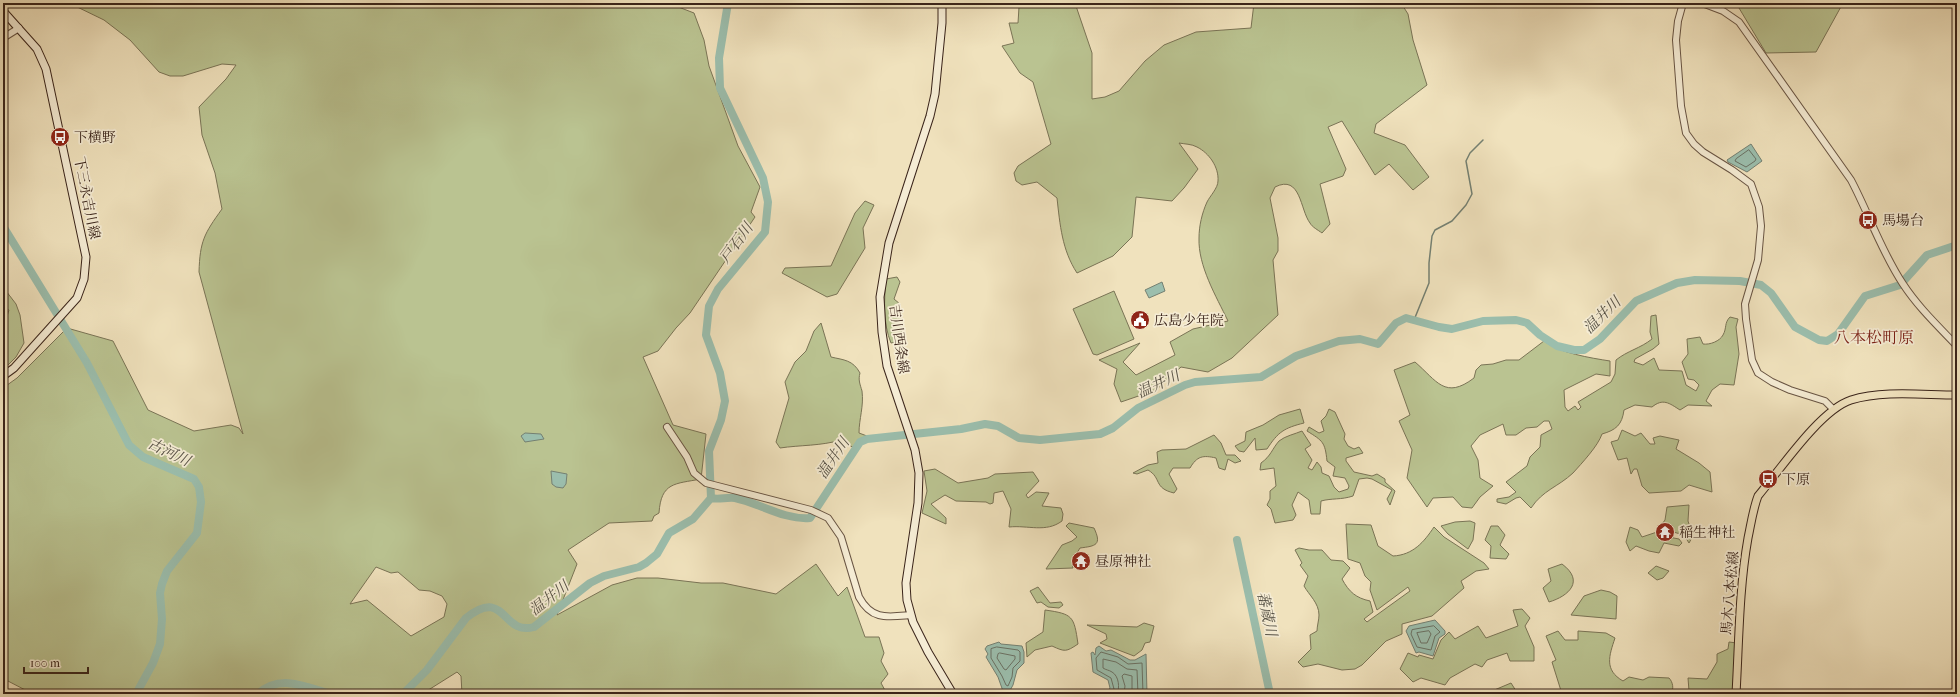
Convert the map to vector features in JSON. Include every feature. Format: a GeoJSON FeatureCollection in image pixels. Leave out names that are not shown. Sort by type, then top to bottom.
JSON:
{"type":"FeatureCollection","features":[{"type":"Feature","properties":{"kind":"main road","name":"吉川西条線"},"geometry":{"type":"LineString","coordinates":[[942,3],[942,23],[935,94],[930,116],[889,243],[880,297],[882,332],[887,366],[911,437],[919,473],[919,486],[906,583],[907,600],[911,615],[928,652],[953,694]]}},
{"type":"Feature","properties":{"kind":"main road","name":"下三永吉川線"},"geometry":{"type":"LineString","coordinates":[[3,11],[36,49],[46,69],[86,257],[86,267],[82,288],[77,298],[14,368],[3,376]]}},
{"type":"Feature","properties":{"kind":"main road","name":"馬木八本松線"},"geometry":{"type":"LineString","coordinates":[[1736,694],[1741,589],[1755,505],[1758,496],[1820,420],[1833,409],[1849,401],[1865,397],[1957,395]]}},
{"type":"Feature","properties":{"kind":"street"},"geometry":{"type":"LineString","coordinates":[[1683,3],[1678,21],[1676,40],[1681,106],[1686,133],[1698,148],[1715,161],[1743,177],[1755,191],[1759,207],[1761,226],[1758,260],[1745,304],[1752,360],[1758,373],[1772,382],[1784,388],[1825,401],[1833,409]]}},
{"type":"Feature","properties":{"kind":"street"},"geometry":{"type":"LineString","coordinates":[[1702,3],[1723,12],[1739,22],[1851,180],[1880,245],[1902,284],[1916,302],[1957,346]]}},
{"type":"Feature","properties":{"kind":"street"},"geometry":{"type":"LineString","coordinates":[[3,38],[19,28]]}},
{"type":"Feature","properties":{"kind":"street"},"geometry":{"type":"LineString","coordinates":[[667,427],[687,457],[694,473],[706,484],[811,510],[828,518],[840,535],[859,597],[864,606],[877,616],[892,617],[911,615]]}},
{"type":"Feature","properties":{"kind":"green space"},"geometry":{"type":"Polygon","coordinates":[[[69,3],[668,3],[694,13],[704,40],[709,66],[738,146],[760,187],[751,212],[755,217],[690,313],[658,351],[643,357],[673,425],[706,434],[701,479],[677,484],[666,490],[660,503],[659,513],[654,516],[652,521],[609,523],[568,550],[577,564],[557,615],[612,585],[637,578],[658,578],[701,583],[723,583],[776,594],[816,564],[838,596],[847,587],[865,637],[879,637],[884,653],[881,661],[888,674],[881,683],[887,694],[462,694],[461,676],[457,672],[422,694],[33,694],[6,680],[3,681],[3,388],[17,378],[67,328],[113,341],[148,410],[194,431],[231,425],[239,428],[243,434],[199,272],[200,253],[204,238],[222,209],[215,173],[202,135],[199,107],[226,79],[236,65],[222,64],[183,76],[170,76],[159,72],[130,40],[104,20],[69,3]],[[376,567],[350,604],[367,600],[411,636],[444,617],[447,604],[442,596],[430,591],[419,590],[398,572],[391,573],[376,567]]]}},
{"type":"Feature","properties":{"kind":"green space"},"geometry":{"type":"Polygon","coordinates":[[[1013,3],[1084,3],[1076,6],[1092,53],[1092,99],[1105,97],[1119,91],[1145,61],[1164,45],[1196,32],[1251,28],[1254,3],[1401,3],[1408,14],[1413,40],[1427,85],[1376,124],[1374,133],[1405,145],[1429,177],[1413,190],[1389,164],[1375,175],[1342,121],[1328,127],[1346,169],[1343,176],[1320,184],[1330,224],[1322,233],[1312,226],[1295,189],[1290,185],[1284,184],[1275,187],[1270,198],[1278,238],[1278,251],[1273,260],[1278,315],[1232,358],[1208,372],[1181,367],[1156,390],[1121,402],[1114,384],[1117,369],[1099,360],[1140,343],[1123,362],[1136,375],[1175,355],[1170,342],[1193,329],[1228,321],[1213,291],[1201,259],[1199,249],[1201,220],[1207,202],[1218,184],[1217,171],[1209,157],[1197,147],[1179,143],[1198,169],[1184,188],[1172,201],[1136,197],[1132,237],[1113,256],[1077,273],[1065,246],[1057,198],[1037,182],[1022,185],[1016,181],[1014,173],[1018,166],[1051,144],[1033,82],[1020,73],[1002,46],[1014,43],[1009,23],[1018,23],[1019,7],[1013,3]]]}},
{"type":"Feature","properties":{"kind":"green space"},"geometry":{"type":"Polygon","coordinates":[[[1736,3],[1843,3],[1816,52],[1766,53],[1736,3]]]}},
{"type":"Feature","properties":{"kind":"green space"},"geometry":{"type":"Polygon","coordinates":[[[865,201],[874,205],[863,228],[865,248],[837,294],[827,297],[782,273],[785,268],[831,266],[855,213],[865,201]]]}},
{"type":"Feature","properties":{"kind":"green space"},"geometry":{"type":"Polygon","coordinates":[[[897,277],[900,282],[894,299],[900,304],[902,341],[891,343],[885,320],[886,279],[897,277]]]}},
{"type":"Feature","properties":{"kind":"green space"},"geometry":{"type":"Polygon","coordinates":[[[3,287],[16,304],[20,315],[24,343],[16,357],[7,366],[3,338],[9,310],[3,308],[3,287]]]}},
{"type":"Feature","properties":{"kind":"green space"},"geometry":{"type":"Polygon","coordinates":[[[1114,291],[1134,339],[1097,355],[1093,354],[1073,309],[1114,291]]]}},
{"type":"Feature","properties":{"kind":"green space"},"geometry":{"type":"Polygon","coordinates":[[[1656,315],[1659,344],[1635,359],[1634,362],[1643,365],[1654,358],[1659,370],[1682,371],[1686,385],[1696,391],[1699,385],[1694,380],[1688,379],[1682,362],[1688,354],[1687,339],[1700,337],[1703,344],[1709,344],[1720,339],[1730,317],[1738,319],[1736,327],[1739,354],[1734,385],[1720,384],[1712,390],[1706,401],[1712,406],[1688,405],[1680,410],[1666,402],[1663,402],[1652,407],[1635,405],[1624,410],[1622,420],[1618,426],[1611,431],[1602,434],[1593,449],[1573,473],[1541,497],[1531,508],[1520,497],[1506,504],[1497,502],[1497,499],[1509,497],[1516,492],[1506,482],[1527,466],[1530,457],[1540,447],[1541,435],[1552,429],[1549,421],[1544,421],[1537,427],[1526,428],[1516,435],[1506,435],[1503,424],[1480,435],[1471,446],[1478,460],[1480,478],[1493,486],[1480,497],[1472,508],[1462,507],[1453,497],[1433,498],[1427,507],[1407,478],[1412,450],[1399,421],[1410,415],[1394,370],[1415,362],[1442,385],[1448,388],[1456,387],[1474,378],[1476,370],[1481,365],[1493,364],[1506,360],[1519,360],[1544,341],[1566,352],[1610,361],[1610,376],[1596,374],[1564,390],[1565,407],[1568,411],[1575,406],[1578,410],[1581,407],[1578,402],[1611,382],[1615,374],[1616,360],[1652,339],[1650,332],[1651,316],[1656,315]]]}},
{"type":"Feature","properties":{"kind":"green space"},"geometry":{"type":"Polygon","coordinates":[[[821,323],[831,357],[851,363],[860,373],[859,380],[862,391],[862,402],[859,433],[867,436],[854,448],[841,440],[780,448],[776,442],[789,398],[785,382],[795,362],[806,351],[814,331],[821,323]]]}},
{"type":"Feature","properties":{"kind":"green space"},"geometry":{"type":"Polygon","coordinates":[[[1300,409],[1304,423],[1286,429],[1275,438],[1267,449],[1256,450],[1255,438],[1244,452],[1239,451],[1235,446],[1245,441],[1246,432],[1263,425],[1279,415],[1300,409]]]}},
{"type":"Feature","properties":{"kind":"green space"},"geometry":{"type":"Polygon","coordinates":[[[1329,409],[1335,412],[1345,434],[1344,439],[1348,446],[1354,449],[1359,447],[1363,453],[1346,458],[1346,461],[1354,472],[1372,476],[1377,474],[1385,479],[1385,482],[1395,491],[1390,505],[1387,499],[1392,490],[1372,479],[1359,479],[1353,496],[1321,501],[1320,514],[1311,514],[1309,500],[1298,492],[1292,505],[1296,515],[1293,520],[1275,523],[1271,509],[1267,505],[1270,499],[1270,491],[1276,486],[1274,468],[1260,470],[1261,463],[1279,441],[1284,438],[1302,431],[1311,445],[1305,449],[1312,460],[1308,468],[1312,470],[1317,462],[1321,467],[1322,473],[1329,476],[1334,487],[1339,492],[1348,489],[1349,486],[1345,478],[1333,476],[1335,467],[1327,461],[1324,446],[1320,440],[1307,431],[1309,427],[1319,433],[1324,431],[1321,421],[1326,416],[1329,409]]]}},
{"type":"Feature","properties":{"kind":"green space"},"geometry":{"type":"Polygon","coordinates":[[[1622,430],[1635,436],[1641,433],[1650,444],[1655,444],[1653,438],[1660,436],[1679,440],[1676,449],[1699,463],[1710,472],[1712,492],[1689,485],[1681,491],[1649,493],[1642,486],[1637,469],[1634,469],[1631,474],[1627,458],[1618,460],[1611,442],[1618,440],[1622,430]]]}},
{"type":"Feature","properties":{"kind":"green space"},"geometry":{"type":"Polygon","coordinates":[[[1214,435],[1221,443],[1226,455],[1235,455],[1241,461],[1235,463],[1228,459],[1225,470],[1219,468],[1216,458],[1201,457],[1195,461],[1190,468],[1173,468],[1169,474],[1177,489],[1174,493],[1167,491],[1160,486],[1155,476],[1148,470],[1137,474],[1133,473],[1148,465],[1158,463],[1157,452],[1162,450],[1186,449],[1214,435]]]}},
{"type":"Feature","properties":{"kind":"green space"},"geometry":{"type":"Polygon","coordinates":[[[935,469],[958,483],[988,478],[995,474],[1033,472],[1039,481],[1026,495],[1028,498],[1036,492],[1049,493],[1042,506],[1061,508],[1063,514],[1062,521],[1056,525],[1043,528],[1009,527],[1011,509],[1003,491],[994,493],[993,503],[990,504],[986,502],[956,501],[945,495],[931,504],[946,518],[946,524],[922,513],[927,491],[924,471],[935,469]]]}},
{"type":"Feature","properties":{"kind":"green space"},"geometry":{"type":"Polygon","coordinates":[[[1689,505],[1688,521],[1693,536],[1689,543],[1684,535],[1659,528],[1665,520],[1667,507],[1689,505]]]}},
{"type":"Feature","properties":{"kind":"green space"},"geometry":{"type":"Polygon","coordinates":[[[1470,521],[1475,523],[1473,540],[1468,549],[1448,534],[1441,526],[1455,522],[1470,521]]]}},
{"type":"Feature","properties":{"kind":"green space"},"geometry":{"type":"Polygon","coordinates":[[[1069,523],[1094,528],[1097,538],[1096,544],[1080,548],[1072,561],[1073,568],[1046,569],[1062,545],[1077,537],[1066,526],[1069,523]]]}},
{"type":"Feature","properties":{"kind":"green space"},"geometry":{"type":"Polygon","coordinates":[[[1346,524],[1371,525],[1378,546],[1393,556],[1406,553],[1417,547],[1422,543],[1434,527],[1444,537],[1484,563],[1489,569],[1476,571],[1461,581],[1464,588],[1432,616],[1402,624],[1402,634],[1386,641],[1362,665],[1355,669],[1342,670],[1318,664],[1303,667],[1298,662],[1311,649],[1310,635],[1317,631],[1319,611],[1316,603],[1304,586],[1308,576],[1300,565],[1302,563],[1295,550],[1299,548],[1322,550],[1331,560],[1343,561],[1350,568],[1342,579],[1347,588],[1353,594],[1370,601],[1373,612],[1364,619],[1367,622],[1410,591],[1408,587],[1377,610],[1370,590],[1371,582],[1365,576],[1360,563],[1348,559],[1346,524]]]}},
{"type":"Feature","properties":{"kind":"green space"},"geometry":{"type":"Polygon","coordinates":[[[1491,526],[1498,526],[1505,535],[1500,545],[1509,554],[1506,559],[1490,558],[1491,546],[1485,540],[1491,526]]]}},
{"type":"Feature","properties":{"kind":"green space"},"geometry":{"type":"Polygon","coordinates":[[[1630,527],[1638,530],[1642,537],[1657,532],[1658,535],[1679,539],[1682,543],[1679,546],[1664,543],[1659,553],[1636,546],[1630,551],[1626,542],[1630,527]]]}},
{"type":"Feature","properties":{"kind":"green space"},"geometry":{"type":"Polygon","coordinates":[[[1562,564],[1569,570],[1572,576],[1572,587],[1563,596],[1549,602],[1543,588],[1551,581],[1548,569],[1562,564]]]}},
{"type":"Feature","properties":{"kind":"green space"},"geometry":{"type":"Polygon","coordinates":[[[1656,566],[1669,571],[1663,578],[1657,580],[1648,573],[1656,566]]]}},
{"type":"Feature","properties":{"kind":"green space"},"geometry":{"type":"Polygon","coordinates":[[[1038,587],[1050,603],[1061,602],[1063,605],[1059,608],[1048,607],[1041,602],[1037,603],[1030,591],[1038,587]]]}},
{"type":"Feature","properties":{"kind":"green space"},"geometry":{"type":"Polygon","coordinates":[[[1601,590],[1610,592],[1617,596],[1616,619],[1571,615],[1584,596],[1601,590]]]}},
{"type":"Feature","properties":{"kind":"green space"},"geometry":{"type":"Polygon","coordinates":[[[1522,609],[1530,618],[1525,626],[1534,647],[1534,661],[1510,661],[1507,653],[1487,660],[1482,667],[1475,664],[1450,678],[1445,685],[1421,678],[1413,682],[1400,669],[1408,653],[1418,657],[1419,655],[1433,659],[1441,640],[1449,632],[1455,639],[1478,626],[1486,638],[1518,626],[1513,610],[1522,609]]]}},
{"type":"Feature","properties":{"kind":"green space"},"geometry":{"type":"Polygon","coordinates":[[[1045,610],[1061,613],[1070,618],[1075,627],[1078,644],[1071,649],[1065,650],[1052,646],[1035,650],[1027,657],[1026,643],[1043,632],[1045,610]]]}},
{"type":"Feature","properties":{"kind":"green space"},"geometry":{"type":"Polygon","coordinates":[[[1144,623],[1154,626],[1150,642],[1145,643],[1142,650],[1134,656],[1100,643],[1107,639],[1106,634],[1087,625],[1137,627],[1144,623]]]}},
{"type":"Feature","properties":{"kind":"green space"},"geometry":{"type":"Polygon","coordinates":[[[1558,631],[1565,640],[1578,640],[1578,631],[1606,633],[1615,638],[1611,651],[1610,662],[1613,672],[1617,677],[1623,681],[1629,677],[1643,680],[1649,677],[1669,678],[1673,686],[1671,694],[1562,694],[1552,662],[1556,660],[1546,636],[1558,631]]]}},
{"type":"Feature","properties":{"kind":"green space"},"geometry":{"type":"Polygon","coordinates":[[[1729,642],[1737,643],[1732,694],[1681,694],[1689,691],[1688,678],[1707,679],[1717,662],[1717,654],[1728,649],[1729,642]]]}},
{"type":"Feature","properties":{"kind":"green space"},"geometry":{"type":"Polygon","coordinates":[[[1511,683],[1518,694],[1491,694],[1492,691],[1511,683]]]}},
{"type":"Feature","properties":{"kind":"water"},"geometry":{"type":"Polygon","coordinates":[[[1751,144],[1762,161],[1747,172],[1728,162],[1727,160],[1751,144]]]}},
{"type":"Feature","properties":{"kind":"water"},"geometry":{"type":"Polygon","coordinates":[[[1162,282],[1165,291],[1149,298],[1145,290],[1162,282]]]}},
{"type":"Feature","properties":{"kind":"water"},"geometry":{"type":"Polygon","coordinates":[[[525,433],[541,434],[544,439],[525,442],[521,436],[525,433]]]}},
{"type":"Feature","properties":{"kind":"water"},"geometry":{"type":"Polygon","coordinates":[[[551,471],[567,474],[566,484],[563,488],[556,487],[552,484],[551,471]]]}},
{"type":"Feature","properties":{"kind":"water"},"geometry":{"type":"Polygon","coordinates":[[[1435,620],[1445,631],[1445,634],[1439,638],[1433,656],[1419,652],[1416,653],[1406,631],[1409,626],[1435,620]]]}},
{"type":"Feature","properties":{"kind":"water"},"geometry":{"type":"Polygon","coordinates":[[[999,642],[1001,644],[1022,646],[1024,652],[1024,663],[1017,670],[1013,685],[1008,694],[1004,694],[998,677],[986,657],[988,654],[985,649],[987,646],[999,642]]]}},
{"type":"Feature","properties":{"kind":"water"},"geometry":{"type":"Polygon","coordinates":[[[1099,646],[1106,651],[1111,650],[1130,660],[1135,660],[1146,654],[1147,694],[1107,693],[1110,688],[1108,680],[1093,672],[1091,653],[1093,652],[1095,655],[1096,648],[1099,646]]]}},
{"type":"Feature","properties":{"kind":"waterway","name":"戸石川"},"geometry":{"type":"LineString","coordinates":[[711,498],[709,451],[721,420],[725,401],[720,373],[706,335],[709,306],[718,289],[765,232],[768,202],[763,178],[720,88],[719,58],[728,3]]}},
{"type":"Feature","properties":{"kind":"waterway"},"geometry":{"type":"LineString","coordinates":[[1414,320],[1429,283],[1429,263],[1432,236],[1435,230],[1452,221],[1466,205],[1472,194],[1466,161],[1470,153],[1483,140]]}},
{"type":"Feature","properties":{"kind":"waterway","name":"古河川"},"geometry":{"type":"LineString","coordinates":[[3,226],[87,363],[129,445],[143,457],[194,479],[199,487],[201,502],[197,533],[167,571],[162,584],[160,593],[162,619],[160,644],[153,663],[136,694]]}},
{"type":"Feature","properties":{"kind":"waterway","name":"温井川"},"geometry":{"type":"LineString","coordinates":[[711,498],[735,498],[781,514],[800,518],[810,518],[860,442],[867,439],[961,429],[985,424],[998,426],[1019,438],[1040,440],[1100,434],[1113,428],[1138,408],[1185,385],[1195,382],[1261,377],[1296,356],[1339,341],[1360,339],[1378,344],[1396,323],[1406,318],[1452,329],[1483,321],[1516,320],[1527,323],[1540,335],[1557,346],[1574,350],[1584,350],[1600,339],[1636,301],[1677,283],[1695,280],[1740,281],[1761,285],[1771,293],[1795,327],[1819,340],[1827,341],[1838,334],[1865,296],[1900,285],[1927,255],[1957,245]]}},
{"type":"Feature","properties":{"kind":"waterway","name":"温井川"},"geometry":{"type":"LineString","coordinates":[[403,694],[427,670],[466,618],[479,610],[489,607],[496,609],[515,625],[523,628],[534,627],[590,583],[604,576],[639,567],[646,563],[657,554],[669,533],[693,519],[711,498]]}},
{"type":"Feature","properties":{"kind":"waterway","name":"蕃蔵川"},"geometry":{"type":"LineString","coordinates":[[1237,540],[1270,694]]}},
{"type":"Feature","properties":{"kind":"waterway","name":"温井川"},"geometry":{"type":"LineString","coordinates":[[258,694],[275,684],[283,683],[302,685],[330,694]]}},
{"type":"Feature","properties":{"kind":"place","name":"下横野"},"geometry":{"type":"Point","coordinates":[60,137]}},
{"type":"Feature","properties":{"kind":"place","name":"馬場台"},"geometry":{"type":"Point","coordinates":[1868,220]}},
{"type":"Feature","properties":{"kind":"place","name":"広島少年院"},"geometry":{"type":"Point","coordinates":[1140,320]}},
{"type":"Feature","properties":{"kind":"place","name":"下原"},"geometry":{"type":"Point","coordinates":[1768,479]}},
{"type":"Feature","properties":{"kind":"place","name":"稲生神社"},"geometry":{"type":"Point","coordinates":[1665,532]}},
{"type":"Feature","properties":{"kind":"place","name":"昼原神社"},"geometry":{"type":"Point","coordinates":[1081,561]}},
{"type":"Feature","properties":{"kind":"district","name":"八本松町原"},"geometry":{"type":"Point","coordinates":[1874,337]}}]}
